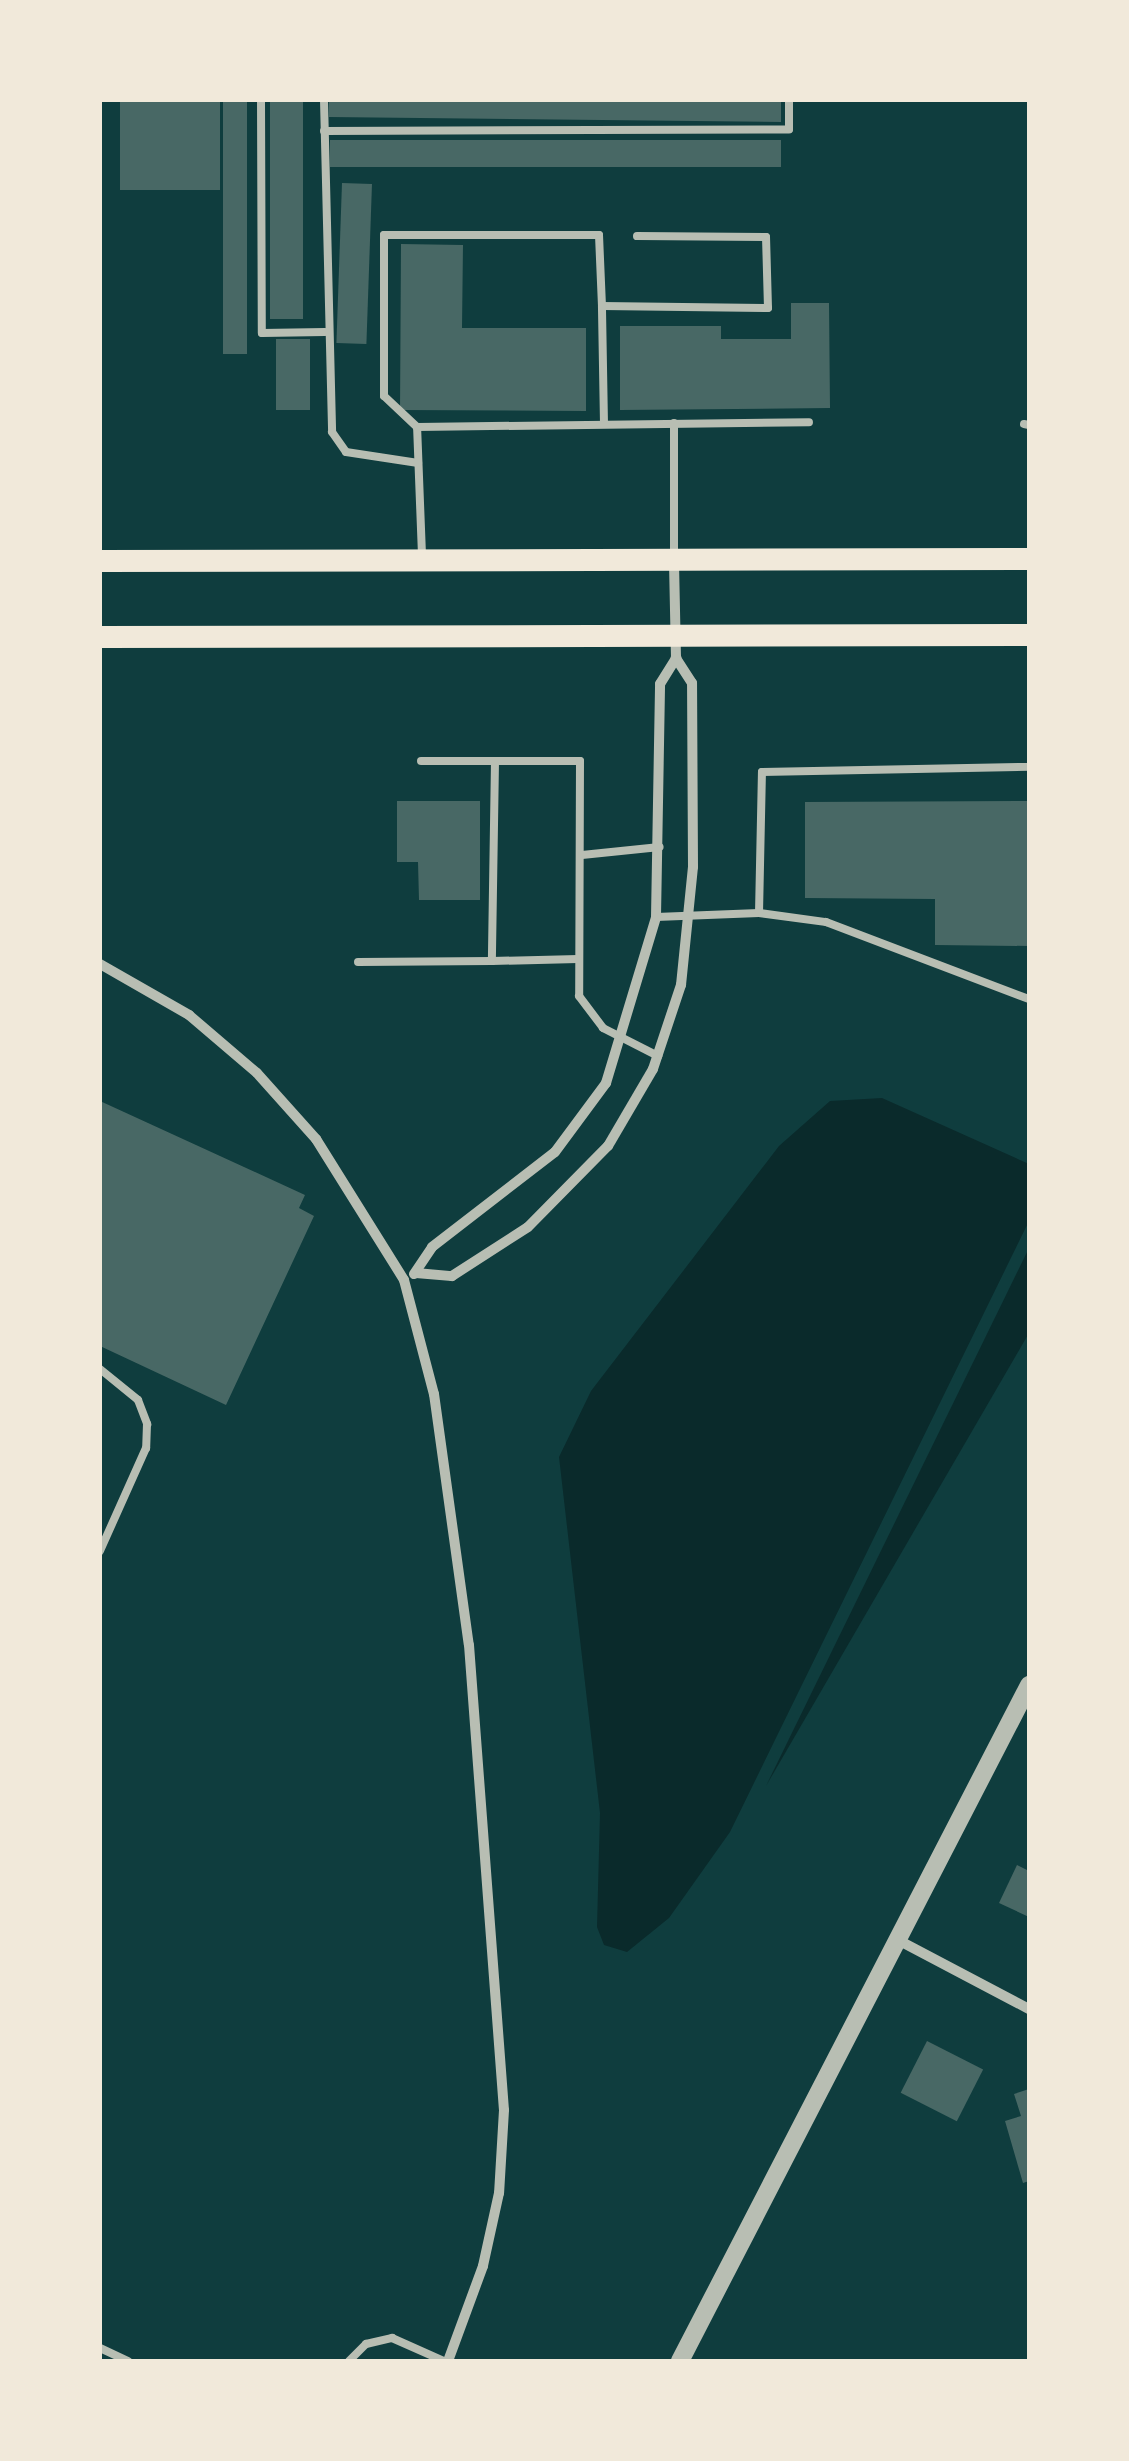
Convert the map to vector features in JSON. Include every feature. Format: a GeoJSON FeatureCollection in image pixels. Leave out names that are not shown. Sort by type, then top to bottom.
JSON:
{"type":"FeatureCollection","features":[{"type":"Feature","properties":{"kind":"main road"},"geometry":{"type":"LineString","coordinates":[[100,561],[1029,559]]}},
{"type":"Feature","properties":{"kind":"main road"},"geometry":{"type":"LineString","coordinates":[[100,637],[675,647],[1029,635]]}},
{"type":"Feature","properties":{"kind":"street"},"geometry":{"type":"LineString","coordinates":[[404,1280],[416,1273],[432,1247],[555,1152],[606,1083],[622,1041],[656,917],[660,684],[675,647],[674,561]]}},
{"type":"Feature","properties":{"kind":"street"},"geometry":{"type":"LineString","coordinates":[[416,1273],[452,1276],[528,1227],[608,1146],[658,1056],[681,985],[689,916],[692,683],[675,647]]}},
{"type":"Feature","properties":{"kind":"street"},"geometry":{"type":"LineString","coordinates":[[100,964],[189,1015],[257,1073],[316,1140],[404,1280],[434,1394],[469,1645],[504,2110],[499,2193],[484,2266],[446,2361]]}},
{"type":"Feature","properties":{"kind":"street"},"geometry":{"type":"LineString","coordinates":[[680,2361],[1029,1685]]}},
{"type":"Feature","properties":{"kind":"street"},"geometry":{"type":"LineString","coordinates":[[898,1940],[1029,2009]]}},
{"type":"Feature","properties":{"kind":"lane"},"geometry":{"type":"LineString","coordinates":[[261,100],[262,333],[325,332]]}},
{"type":"Feature","properties":{"kind":"lane"},"geometry":{"type":"LineString","coordinates":[[324,100],[325,332],[332,432],[346,452],[418,463]]}},
{"type":"Feature","properties":{"kind":"lane"},"geometry":{"type":"LineString","coordinates":[[324,131],[789,129],[790,100]]}},
{"type":"Feature","properties":{"kind":"lane"},"geometry":{"type":"LineString","coordinates":[[604,424],[598,235],[384,235],[384,396],[417,427],[809,422]]}},
{"type":"Feature","properties":{"kind":"lane"},"geometry":{"type":"LineString","coordinates":[[602,306],[768,308],[766,238],[637,236]]}},
{"type":"Feature","properties":{"kind":"lane"},"geometry":{"type":"LineString","coordinates":[[674,423],[674,561]]}},
{"type":"Feature","properties":{"kind":"lane"},"geometry":{"type":"LineString","coordinates":[[417,427],[422,561]]}},
{"type":"Feature","properties":{"kind":"lane"},"geometry":{"type":"LineString","coordinates":[[421,761],[580,762],[578,960],[586,1012],[622,1041],[658,1056]]}},
{"type":"Feature","properties":{"kind":"lane"},"geometry":{"type":"LineString","coordinates":[[492,961],[495,762]]}},
{"type":"Feature","properties":{"kind":"lane"},"geometry":{"type":"LineString","coordinates":[[759,913],[762,772],[1029,767]]}},
{"type":"Feature","properties":{"kind":"lane"},"geometry":{"type":"LineString","coordinates":[[582,854],[660,848]]}},
{"type":"Feature","properties":{"kind":"lane"},"geometry":{"type":"LineString","coordinates":[[656,917],[759,913],[826,922],[1029,999]]}},
{"type":"Feature","properties":{"kind":"lane"},"geometry":{"type":"LineString","coordinates":[[358,962],[578,960]]}},
{"type":"Feature","properties":{"kind":"lane"},"geometry":{"type":"LineString","coordinates":[[100,1369],[138,1400],[147,1424],[146,1448],[100,1551]]}},
{"type":"Feature","properties":{"kind":"lane"},"geometry":{"type":"LineString","coordinates":[[350,2361],[366,2344],[392,2338],[446,2361]]}},
{"type":"Feature","properties":{"kind":"lane"},"geometry":{"type":"LineString","coordinates":[[100,2348],[128,2361]]}},
{"type":"Feature","properties":{"kind":"water"},"geometry":{"type":"Polygon","coordinates":[[[882,1098],[1029,1164],[1029,1221],[730,1832],[669,1918],[627,1952],[604,1945],[597,1927],[600,1813],[559,1457],[591,1391],[779,1146],[830,1101],[882,1098]]]}},
{"type":"Feature","properties":{"kind":"water"},"geometry":{"type":"Polygon","coordinates":[[[1029,1248],[1029,1333],[766,1786],[1029,1248]]]}},
{"type":"Feature","properties":{"kind":"building"},"geometry":{"type":"Polygon","coordinates":[[[120,100],[220,100],[220,190],[120,190],[120,100]]]}},
{"type":"Feature","properties":{"kind":"building"},"geometry":{"type":"Polygon","coordinates":[[[223,100],[247,100],[247,354],[223,354],[223,100]]]}},
{"type":"Feature","properties":{"kind":"building"},"geometry":{"type":"Polygon","coordinates":[[[270,100],[303,100],[303,319],[270,319],[270,100]]]}},
{"type":"Feature","properties":{"kind":"building"},"geometry":{"type":"Polygon","coordinates":[[[329,100],[781,100],[781,122],[329,117],[329,100]]]}},
{"type":"Feature","properties":{"kind":"building"},"geometry":{"type":"Polygon","coordinates":[[[330,140],[781,140],[781,167],[330,167],[330,140]]]}},
{"type":"Feature","properties":{"kind":"building"},"geometry":{"type":"Polygon","coordinates":[[[342,183],[372,184],[366,344],[336,343],[342,183]]]}},
{"type":"Feature","properties":{"kind":"building"},"geometry":{"type":"Polygon","coordinates":[[[401,244],[463,245],[462,328],[586,328],[586,411],[400,410],[401,244]]]}},
{"type":"Feature","properties":{"kind":"building"},"geometry":{"type":"Polygon","coordinates":[[[791,303],[829,303],[830,408],[620,410],[620,326],[721,326],[721,339],[791,339],[791,303]]]}},
{"type":"Feature","properties":{"kind":"building"},"geometry":{"type":"Polygon","coordinates":[[[276,339],[310,339],[310,410],[276,410],[276,339]]]}},
{"type":"Feature","properties":{"kind":"building"},"geometry":{"type":"Polygon","coordinates":[[[397,801],[480,801],[480,900],[419,900],[418,862],[397,862],[397,801]]]}},
{"type":"Feature","properties":{"kind":"building"},"geometry":{"type":"Polygon","coordinates":[[[1029,801],[1029,946],[935,945],[935,899],[805,898],[805,802],[1029,801]]]}},
{"type":"Feature","properties":{"kind":"building"},"geometry":{"type":"Polygon","coordinates":[[[100,1101],[305,1195],[299,1208],[314,1216],[226,1405],[100,1346],[100,1101]]]}},
{"type":"Feature","properties":{"kind":"building"},"geometry":{"type":"Polygon","coordinates":[[[1017,1865],[1029,1871],[1029,1917],[999,1903],[1017,1865]]]}},
{"type":"Feature","properties":{"kind":"building"},"geometry":{"type":"Polygon","coordinates":[[[927,2041],[983,2070],[957,2121],[901,2093],[927,2041]]]}},
{"type":"Feature","properties":{"kind":"building"},"geometry":{"type":"Polygon","coordinates":[[[1029,2089],[1029,2181],[1023,2183],[1005,2121],[1021,2116],[1014,2094],[1029,2089]]]}}]}
